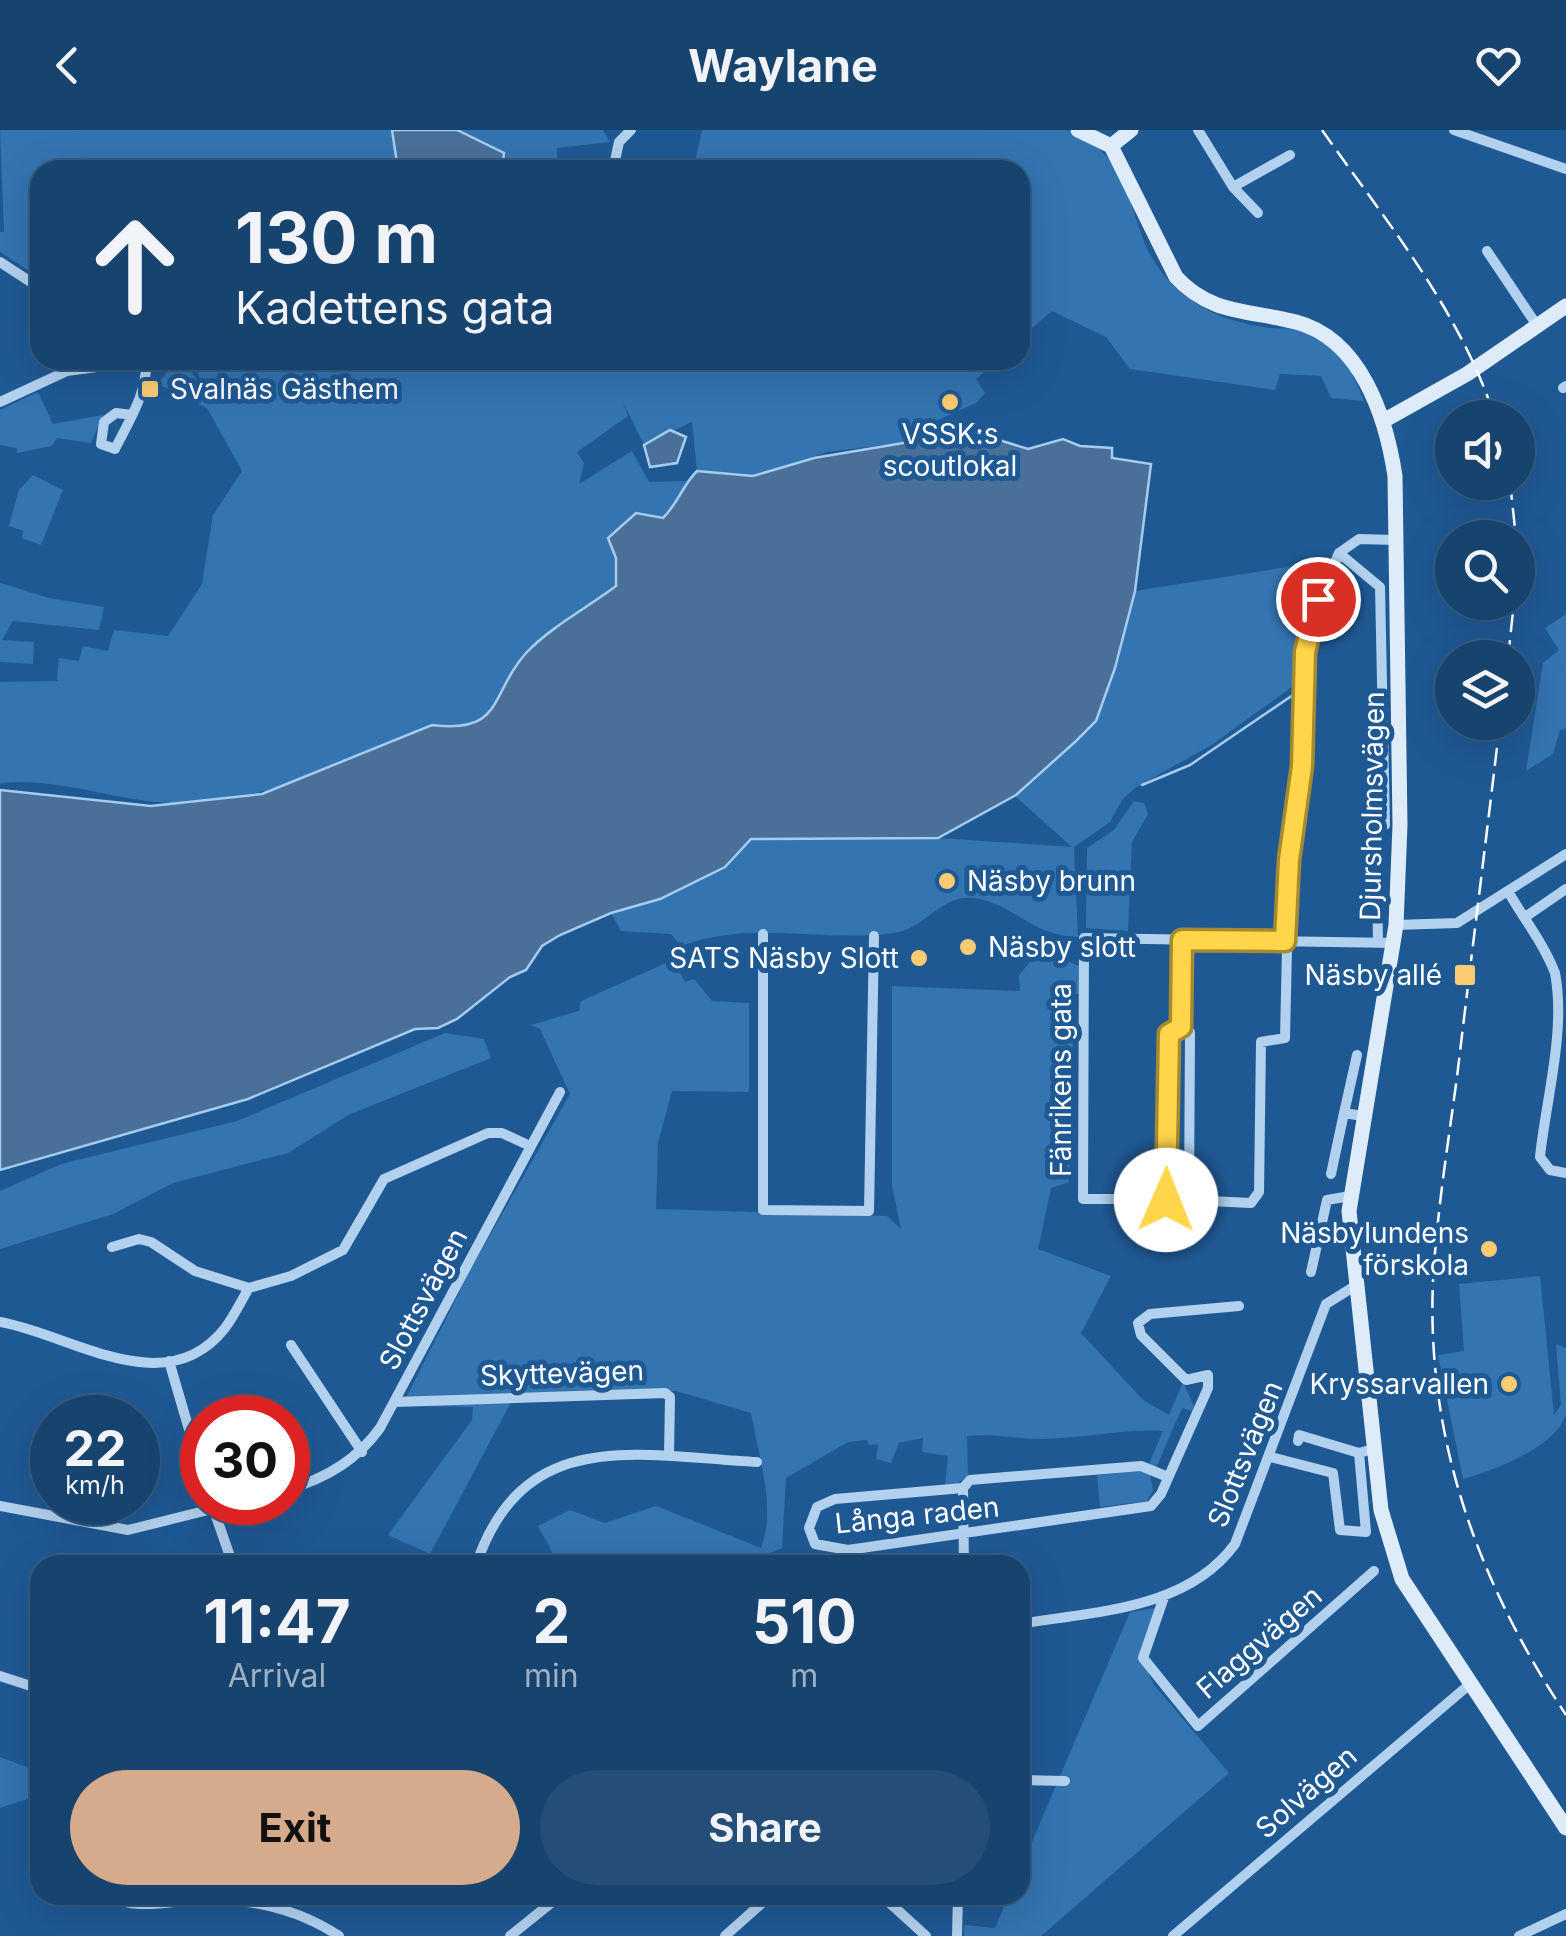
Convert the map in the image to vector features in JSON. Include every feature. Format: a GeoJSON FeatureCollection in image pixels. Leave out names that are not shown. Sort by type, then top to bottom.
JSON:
{"type":"FeatureCollection","features":[{"type":"Feature","properties":{"kind":"street"},"geometry":{"type":"LineString","coordinates":[[615,160],[618,142],[631,130]]}},
{"type":"Feature","properties":{"kind":"street"},"geometry":{"type":"LineString","coordinates":[[1078,130],[1111,146],[1130,130]]}},
{"type":"Feature","properties":{"kind":"street"},"geometry":{"type":"LineString","coordinates":[[1198,130],[1233,186],[1258,212]]}},
{"type":"Feature","properties":{"kind":"street"},"geometry":{"type":"LineString","coordinates":[[1454,130],[1566,169]]}},
{"type":"Feature","properties":{"kind":"street","name":"Djursholmsvägen"},"geometry":{"type":"LineString","coordinates":[[1111,146],[1176,277],[1192,294],[1228,312],[1298,322],[1328,335],[1355,364],[1385,420],[1395,476],[1400,858],[1396,925],[1386,943],[1350,1196],[1355,1286],[1386,1536],[1402,1579],[1566,1828]]}},
{"type":"Feature","properties":{"kind":"street"},"geometry":{"type":"LineString","coordinates":[[1233,186],[1290,155]]}},
{"type":"Feature","properties":{"kind":"street"},"geometry":{"type":"LineString","coordinates":[[1487,251],[1538,327]]}},
{"type":"Feature","properties":{"kind":"street"},"geometry":{"type":"LineString","coordinates":[[0,262],[30,282]]}},
{"type":"Feature","properties":{"kind":"street"},"geometry":{"type":"LineString","coordinates":[[1385,420],[1566,306]]}},
{"type":"Feature","properties":{"kind":"street"},"geometry":{"type":"LineString","coordinates":[[0,402],[59,370]]}},
{"type":"Feature","properties":{"kind":"street"},"geometry":{"type":"LineString","coordinates":[[132,414],[148,378],[148,370]]}},
{"type":"Feature","properties":{"kind":"street"},"geometry":{"type":"LineString","coordinates":[[1181,1027],[1169,1034],[1166,1200],[1251,1203],[1259,1192],[1261,1042],[1285,1038],[1289,860],[1302,766],[1305,652],[1312,618],[1338,554],[1359,539],[1396,540]]}},
{"type":"Feature","properties":{"kind":"street"},"geometry":{"type":"LineString","coordinates":[[1181,1027],[1182,940],[1386,943],[1376,830],[1385,825],[1380,587],[1338,554]]}},
{"type":"Feature","properties":{"kind":"street"},"geometry":{"type":"LineString","coordinates":[[1396,925],[1455,924],[1566,854]]}},
{"type":"Feature","properties":{"kind":"street"},"geometry":{"type":"LineString","coordinates":[[1525,917],[1566,889]]}},
{"type":"Feature","properties":{"kind":"street"},"geometry":{"type":"LineString","coordinates":[[1509,893],[1556,975],[1560,995],[1556,1074],[1540,1157],[1550,1170],[1566,1173]]}},
{"type":"Feature","properties":{"kind":"street"},"geometry":{"type":"LineString","coordinates":[[763,934],[762,1210],[869,1211],[874,936]]}},
{"type":"Feature","properties":{"kind":"street","name":"Fänrikens gata"},"geometry":{"type":"LineString","coordinates":[[1166,1200],[1083,1199],[1084,938],[1182,940]]}},
{"type":"Feature","properties":{"kind":"street"},"geometry":{"type":"LineString","coordinates":[[1181,1027],[1190,1032],[1188,1200]]}},
{"type":"Feature","properties":{"kind":"street"},"geometry":{"type":"LineString","coordinates":[[1331,1174],[1357,1055]]}},
{"type":"Feature","properties":{"kind":"street","name":"Slottsvägen"},"geometry":{"type":"LineString","coordinates":[[310,1482],[362,1452],[394,1402],[560,1092]]}},
{"type":"Feature","properties":{"kind":"street"},"geometry":{"type":"LineString","coordinates":[[1344,1113],[1363,1116]]}},
{"type":"Feature","properties":{"kind":"street"},"geometry":{"type":"LineString","coordinates":[[112,1247],[144,1240],[195,1271],[249,1288],[309,1269],[342,1250],[364,1220],[377,1188],[395,1172],[488,1133],[502,1133],[530,1146]]}},
{"type":"Feature","properties":{"kind":"street"},"geometry":{"type":"LineString","coordinates":[[1311,1272],[1326,1200],[1350,1196]]}},
{"type":"Feature","properties":{"kind":"street","name":"Slottsvägen"},"geometry":{"type":"LineString","coordinates":[[1030,1622],[1164,1596],[1208,1576],[1227,1555],[1271,1457],[1326,1304],[1355,1286]]}},
{"type":"Feature","properties":{"kind":"street"},"geometry":{"type":"LineString","coordinates":[[0,1322],[134,1363],[169,1361],[217,1336],[249,1288]]}},
{"type":"Feature","properties":{"kind":"street","name":"Långa raden"},"geometry":{"type":"LineString","coordinates":[[1168,1477],[1141,1466],[970,1480],[963,1488],[835,1498],[816,1507],[808,1528],[815,1544],[848,1550],[1144,1508],[1156,1502],[1168,1477],[1208,1388],[1208,1374],[1186,1380],[1141,1335],[1138,1323],[1150,1314],[1239,1306]]}},
{"type":"Feature","properties":{"kind":"street"},"geometry":{"type":"LineString","coordinates":[[291,1345],[362,1452]]}},
{"type":"Feature","properties":{"kind":"street"},"geometry":{"type":"LineString","coordinates":[[169,1361],[180,1399]]}},
{"type":"Feature","properties":{"kind":"street","name":"Skyttevägen"},"geometry":{"type":"LineString","coordinates":[[394,1402],[665,1393],[670,1397],[668,1456]]}},
{"type":"Feature","properties":{"kind":"street"},"geometry":{"type":"LineString","coordinates":[[1271,1457],[1333,1473],[1340,1530],[1366,1532],[1363,1452],[1299,1435],[1298,1441]]}},
{"type":"Feature","properties":{"kind":"street"},"geometry":{"type":"LineString","coordinates":[[480,1555],[492,1524],[526,1486],[550,1469],[592,1455],[757,1462]]}},
{"type":"Feature","properties":{"kind":"street"},"geometry":{"type":"LineString","coordinates":[[963,1488],[964,1555]]}},
{"type":"Feature","properties":{"kind":"street"},"geometry":{"type":"LineString","coordinates":[[0,1506],[128,1530],[180,1515]]}},
{"type":"Feature","properties":{"kind":"street"},"geometry":{"type":"LineString","coordinates":[[219,1525],[229,1555]]}},
{"type":"Feature","properties":{"kind":"street","name":"Flaggvägen"},"geometry":{"type":"LineString","coordinates":[[1164,1596],[1143,1658],[1198,1726],[1374,1571]]}},
{"type":"Feature","properties":{"kind":"street"},"geometry":{"type":"LineString","coordinates":[[0,1676],[30,1686]]}},
{"type":"Feature","properties":{"kind":"street","name":"Solvägen"},"geometry":{"type":"LineString","coordinates":[[1173,1936],[1470,1684]]}},
{"type":"Feature","properties":{"kind":"street"},"geometry":{"type":"LineString","coordinates":[[1030,1780],[1066,1781]]}},
{"type":"Feature","properties":{"kind":"street"},"geometry":{"type":"LineString","coordinates":[[258,1905],[299,1915],[339,1936]]}},
{"type":"Feature","properties":{"kind":"street"},"geometry":{"type":"LineString","coordinates":[[511,1936],[549,1905]]}},
{"type":"Feature","properties":{"kind":"street"},"geometry":{"type":"LineString","coordinates":[[725,1936],[760,1905]]}},
{"type":"Feature","properties":{"kind":"street"},"geometry":{"type":"LineString","coordinates":[[892,1905],[926,1936]]}},
{"type":"Feature","properties":{"kind":"street"},"geometry":{"type":"LineString","coordinates":[[957,1936],[958,1905]]}},
{"type":"Feature","properties":{"kind":"street"},"geometry":{"type":"LineString","coordinates":[[1518,1936],[1566,1914]]}},
{"type":"Feature","properties":{"kind":"shaded area"},"geometry":{"type":"Polygon","coordinates":[[[0,130],[603,130],[610,142],[557,148],[560,160],[30,160],[30,272],[0,252],[0,232],[4,232],[0,130]]]}},
{"type":"Feature","properties":{"kind":"shaded area"},"geometry":{"type":"Polygon","coordinates":[[[392,130],[457,130],[504,153],[503,160],[396,160],[392,130]]]}},
{"type":"Feature","properties":{"kind":"shaded area"},"geometry":{"type":"Polygon","coordinates":[[[702,130],[1066,130],[1091,143],[1109,159],[1121,177],[1143,239],[1169,281],[1203,308],[1229,319],[1319,335],[1344,360],[1364,401],[1331,398],[1321,376],[1280,374],[1275,390],[1130,369],[1106,337],[1052,311],[1030,330],[1030,160],[695,160],[702,130]]]}},
{"type":"Feature","properties":{"kind":"shaded area"},"geometry":{"type":"Polygon","coordinates":[[[168,370],[190,370],[202,386],[197,370],[986,370],[976,379],[985,393],[976,403],[929,424],[927,437],[933,439],[827,452],[753,476],[697,471],[692,422],[644,445],[623,402],[628,416],[577,452],[584,463],[579,484],[632,451],[649,482],[687,481],[681,501],[616,558],[616,586],[527,652],[493,707],[472,723],[432,725],[307,777],[209,802],[153,802],[44,783],[0,783],[0,682],[57,681],[59,658],[79,661],[83,646],[108,651],[114,630],[168,636],[202,584],[213,515],[242,471],[207,408],[158,384],[168,370]]]}},
{"type":"Feature","properties":{"kind":"shaded area"},"geometry":{"type":"Polygon","coordinates":[[[38,392],[53,424],[103,415],[91,443],[57,438],[52,446],[17,453],[17,448],[0,445],[0,410],[38,392]]]}},
{"type":"Feature","properties":{"kind":"shaded area"},"geometry":{"type":"Polygon","coordinates":[[[670,430],[686,437],[677,463],[650,467],[644,445],[670,430]]]}},
{"type":"Feature","properties":{"kind":"shaded area"},"geometry":{"type":"Polygon","coordinates":[[[957,434],[980,434],[1028,449],[1063,439],[1080,446],[1112,448],[1112,458],[1151,464],[1135,591],[1096,721],[1016,795],[938,838],[751,839],[725,867],[660,899],[611,913],[560,935],[542,946],[526,970],[438,1028],[415,1029],[248,1099],[0,1170],[0,790],[151,806],[262,794],[432,725],[472,723],[493,707],[527,652],[616,586],[616,558],[608,538],[636,513],[663,518],[697,471],[753,476],[814,458],[957,434]]]}},
{"type":"Feature","properties":{"kind":"shaded area"},"geometry":{"type":"Polygon","coordinates":[[[33,475],[63,490],[41,545],[22,538],[23,531],[9,526],[19,490],[33,475]]]}},
{"type":"Feature","properties":{"kind":"shaded area"},"geometry":{"type":"Polygon","coordinates":[[[1326,561],[1311,598],[1293,686],[1213,744],[1135,788],[1122,800],[1110,822],[1074,847],[1078,937],[1049,931],[993,903],[966,898],[893,933],[734,934],[681,946],[671,934],[621,931],[611,913],[687,885],[721,865],[751,839],[938,838],[1072,847],[1015,796],[1096,721],[1135,591],[1326,561]]]}},
{"type":"Feature","properties":{"kind":"shaded area"},"geometry":{"type":"Polygon","coordinates":[[[0,583],[49,598],[104,607],[99,630],[13,621],[2,640],[34,642],[33,664],[0,662],[0,583]]]}},
{"type":"Feature","properties":{"kind":"shaded area"},"geometry":{"type":"Polygon","coordinates":[[[1566,614],[1566,729],[1560,730],[1553,754],[1526,771],[1531,740],[1535,740],[1543,663],[1559,650],[1545,628],[1566,614]]]}},
{"type":"Feature","properties":{"kind":"shaded area"},"geometry":{"type":"Polygon","coordinates":[[[1134,801],[1144,803],[1148,814],[1132,842],[1128,931],[1086,928],[1087,848],[1114,830],[1134,801]]]}},
{"type":"Feature","properties":{"kind":"shaded area"},"geometry":{"type":"Polygon","coordinates":[[[1040,941],[1054,941],[1056,956],[1081,967],[1082,994],[1074,994],[1069,1182],[1051,1188],[1038,1249],[1111,1276],[1081,1333],[1143,1400],[1169,1415],[1183,1382],[1194,1406],[1192,1411],[1182,1408],[1156,1468],[1149,1464],[1163,1431],[1056,1439],[967,1436],[968,1475],[956,1485],[945,1486],[948,1456],[922,1452],[923,1438],[899,1443],[891,1463],[876,1459],[878,1444],[869,1445],[867,1440],[848,1442],[786,1478],[782,1548],[765,1555],[554,1555],[538,1526],[570,1510],[605,1523],[656,1506],[761,1548],[767,1499],[751,1413],[676,1391],[516,1393],[430,1554],[388,1535],[472,1420],[473,1407],[402,1406],[472,1267],[570,1094],[540,1029],[531,1025],[579,1011],[581,1001],[673,960],[685,982],[694,979],[712,1001],[749,1003],[749,1092],[672,1091],[658,1143],[656,1209],[887,1216],[901,1229],[892,1186],[892,986],[1020,991],[1019,975],[1030,962],[1044,960],[1040,941]]]}},
{"type":"Feature","properties":{"kind":"shaded area"},"geometry":{"type":"Polygon","coordinates":[[[445,1033],[484,1039],[491,1058],[350,1114],[288,1153],[173,1183],[113,1214],[0,1249],[0,1191],[61,1164],[237,1121],[445,1033]]]}},
{"type":"Feature","properties":{"kind":"shaded area","name":"Kryssarvallen"},"geometry":{"type":"Polygon","coordinates":[[[1540,1276],[1554,1415],[1561,1405],[1556,1344],[1566,1348],[1566,1413],[1561,1425],[1538,1446],[1507,1463],[1463,1479],[1438,1355],[1464,1351],[1459,1284],[1540,1276]]]}},
{"type":"Feature","properties":{"kind":"shaded area"},"geometry":{"type":"Polygon","coordinates":[[[1140,1471],[1150,1475],[1153,1490],[1147,1501],[1100,1507],[1097,1475],[1140,1471]]]}},
{"type":"Feature","properties":{"kind":"shaded area"},"geometry":{"type":"Polygon","coordinates":[[[1156,1608],[1140,1655],[1154,1685],[1229,1773],[1041,1936],[964,1936],[964,1925],[995,1928],[1005,1905],[1030,1905],[1030,1847],[1130,1612],[1156,1608]]]}},
{"type":"Feature","properties":{"kind":"shaded area"},"geometry":{"type":"Polygon","coordinates":[[[0,1757],[30,1768],[30,1798],[0,1808],[0,1757]]]}},
{"type":"Feature","properties":{"kind":"waterway"},"geometry":{"type":"LineString","coordinates":[[1142,785],[1190,765],[1293,695]]}},
{"type":"Feature","properties":{"kind":"railway"},"geometry":{"type":"LineString","coordinates":[[1322,130],[1442,303],[1488,400]]}},
{"type":"Feature","properties":{"kind":"railway"},"geometry":{"type":"LineString","coordinates":[[1512,500],[1514,520]]}},
{"type":"Feature","properties":{"kind":"railway"},"geometry":{"type":"LineString","coordinates":[[1510,640],[1512,620]]}},
{"type":"Feature","properties":{"kind":"railway"},"geometry":{"type":"LineString","coordinates":[[1498,740],[1437,1229],[1433,1340],[1449,1454],[1464,1508],[1508,1614],[1566,1715]]}},
{"type":"Feature","properties":{"kind":"place","name":"Svalnäs Gästhem"},"geometry":{"type":"Point","coordinates":[150,389]}},
{"type":"Feature","properties":{"kind":"place","name":"VSSK:s scoutlokal"},"geometry":{"type":"Point","coordinates":[950,402]}},
{"type":"Feature","properties":{"kind":"place","name":"Näsby brunn"},"geometry":{"type":"Point","coordinates":[947,881]}},
{"type":"Feature","properties":{"kind":"place","name":"Näsby slott"},"geometry":{"type":"Point","coordinates":[968,947]}},
{"type":"Feature","properties":{"kind":"place","name":"SATS Näsby Slott"},"geometry":{"type":"Point","coordinates":[919,958]}},
{"type":"Feature","properties":{"kind":"place","name":"Näsby allé"},"geometry":{"type":"Point","coordinates":[1465,975]}},
{"type":"Feature","properties":{"kind":"place","name":"Näsbylundens förskola"},"geometry":{"type":"Point","coordinates":[1489,1249]}},
{"type":"Feature","properties":{"kind":"place","name":"Kryssarvallen"},"geometry":{"type":"Point","coordinates":[1509,1384]}},
{"type":"Feature","properties":{"kind":"route"},"geometry":{"type":"LineString","coordinates":[[1166,1200],[1169,1034],[1181,1027],[1182,940],[1285,941],[1289,860],[1300,795],[1305,652],[1318,599]]}}]}
